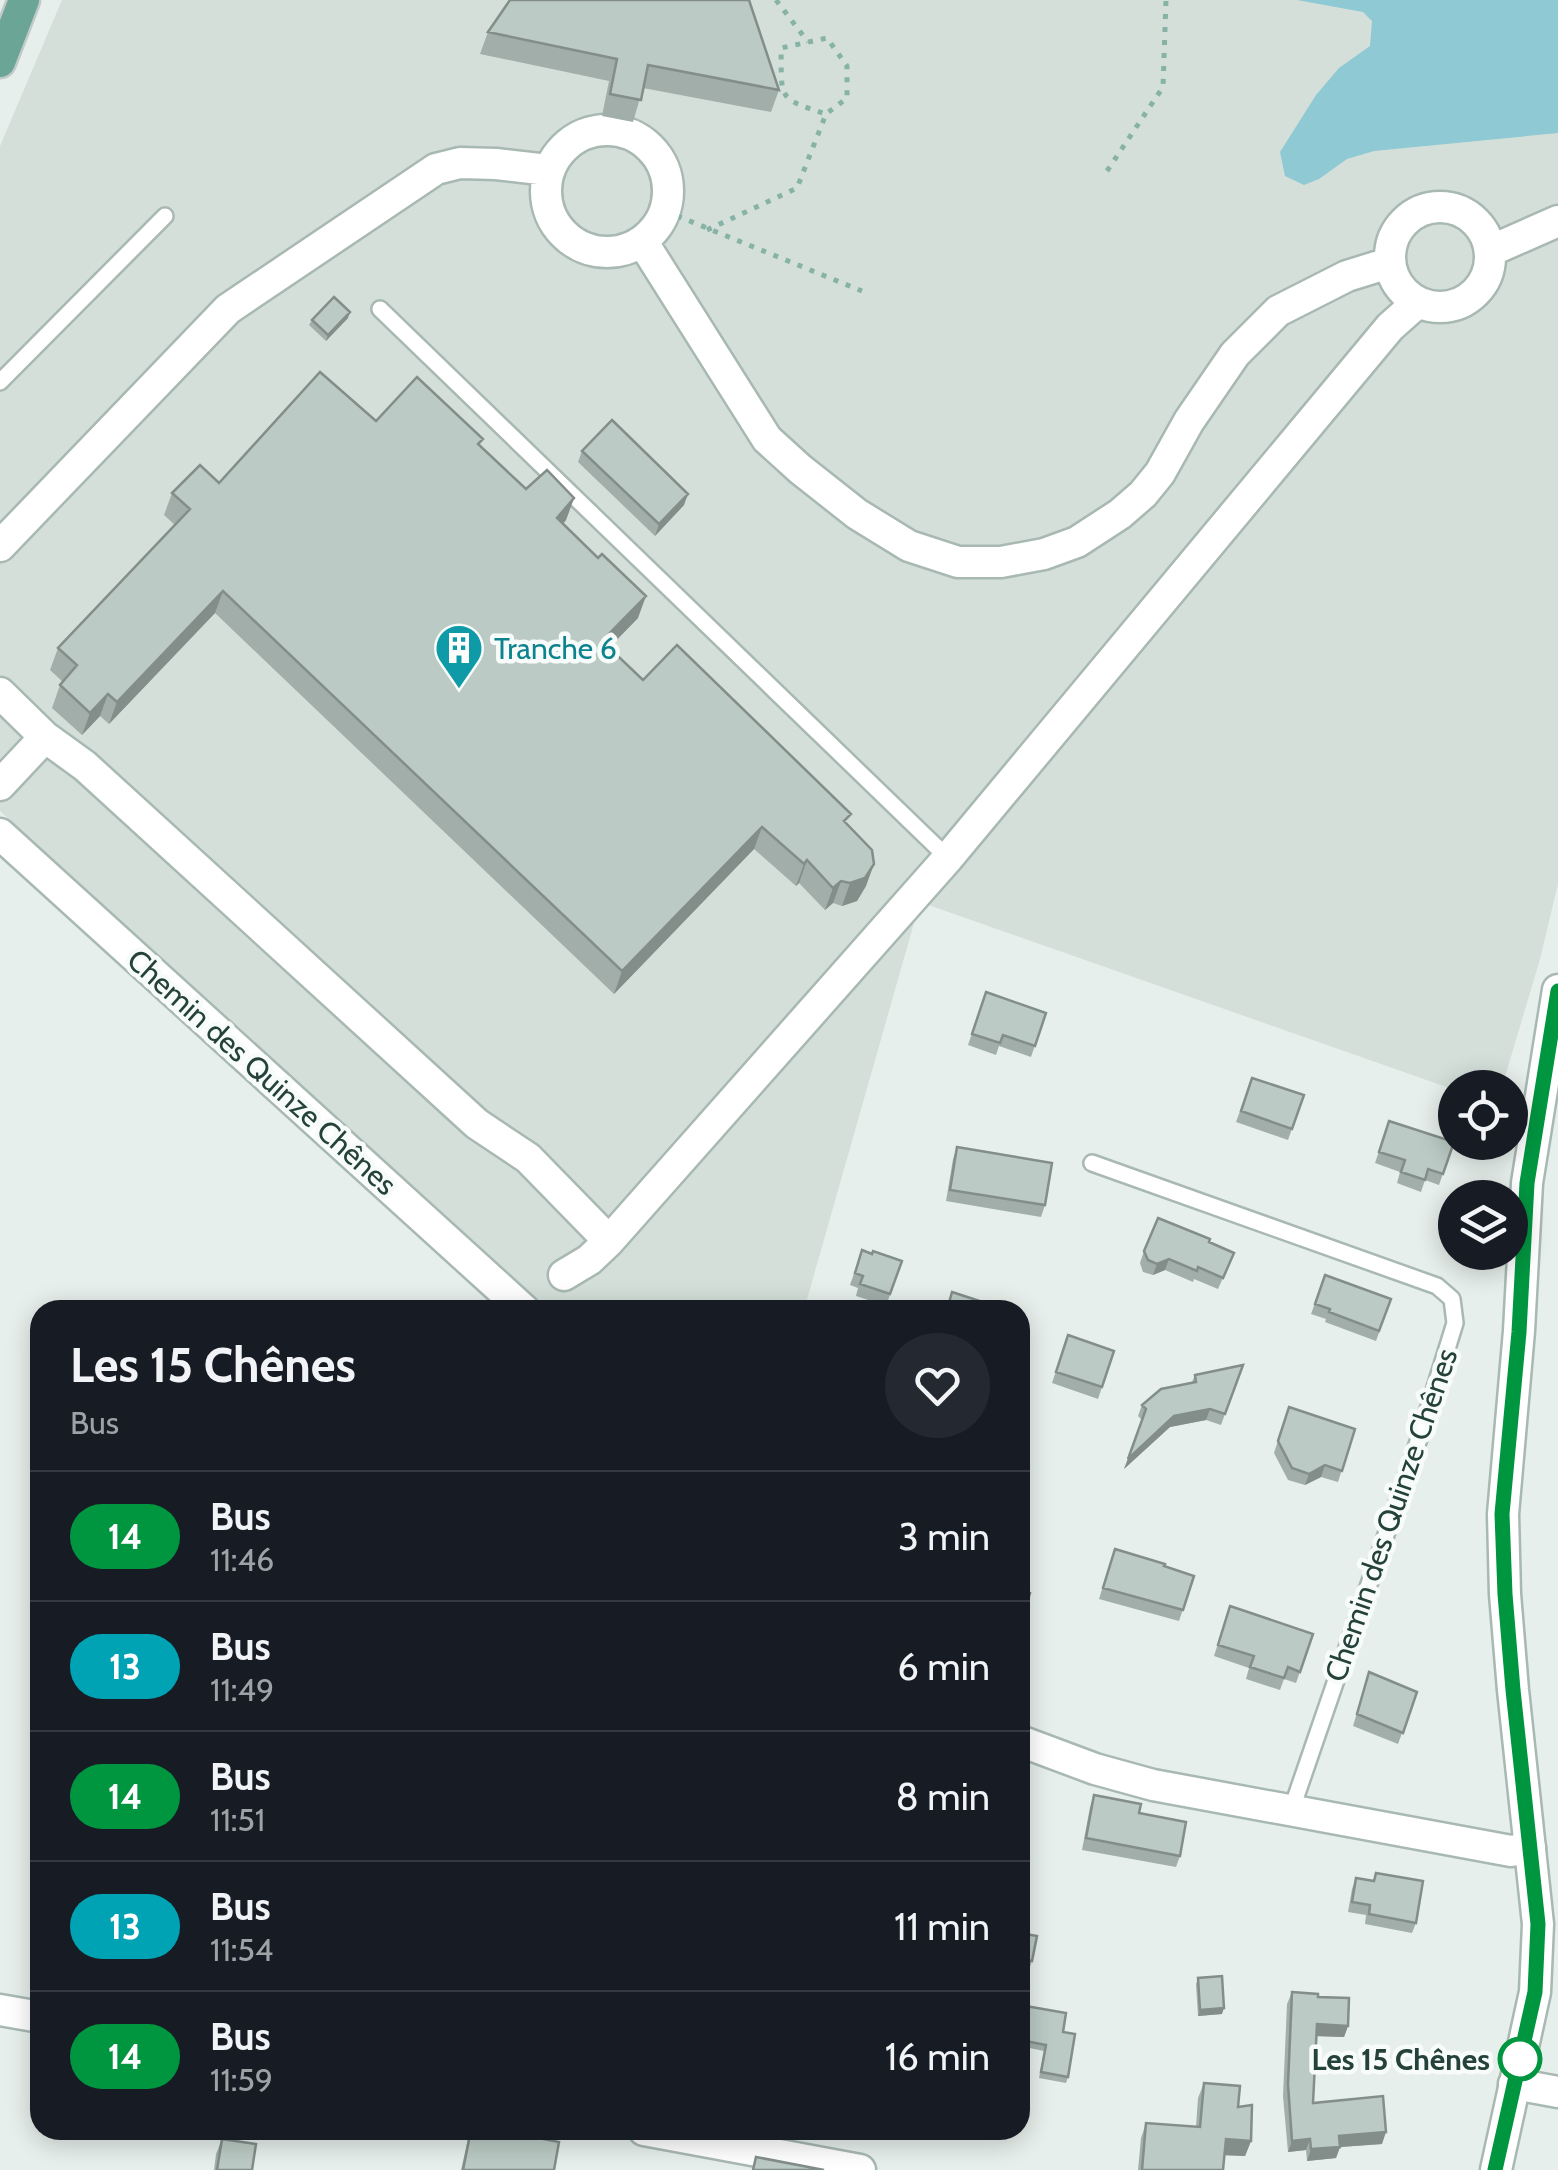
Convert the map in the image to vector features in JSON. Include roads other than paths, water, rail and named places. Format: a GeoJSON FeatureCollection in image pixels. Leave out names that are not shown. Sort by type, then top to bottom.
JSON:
{"type":"FeatureCollection","features":[{"type":"Feature","properties":{"kind":"main road"},"geometry":{"type":"LineString","coordinates":[[0,62],[24,0]]}},
{"type":"Feature","properties":{"kind":"street"},"geometry":{"type":"LineString","coordinates":[[587,132],[624,132],[638,138],[660,160],[668,185],[665,211],[642,241],[611,252],[594,251],[569,240],[552,219],[545,195],[548,170],[569,142],[587,132]]}},
{"type":"Feature","properties":{"kind":"street"},"geometry":{"type":"LineString","coordinates":[[0,546],[228,309],[436,169],[460,163],[548,170]]}},
{"type":"Feature","properties":{"kind":"street"},"geometry":{"type":"LineString","coordinates":[[1426,208],[1455,209],[1468,215],[1486,237],[1490,251],[1484,281],[1475,294],[1447,308],[1416,303],[1394,279],[1389,263],[1394,235],[1402,223],[1426,208]]}},
{"type":"Feature","properties":{"kind":"street"},"geometry":{"type":"LineString","coordinates":[[1490,251],[1558,221]]}},
{"type":"Feature","properties":{"kind":"street"},"geometry":{"type":"LineString","coordinates":[[642,241],[767,439],[857,514],[909,546],[958,562],[1001,562],[1044,554],[1078,542],[1120,514],[1144,494],[1160,473],[1189,420],[1235,354],[1278,312],[1347,276],[1389,263]]}},
{"type":"Feature","properties":{"kind":"street"},"geometry":{"type":"LineString","coordinates":[[564,1275],[589,1260],[609,1241],[948,858],[1390,327],[1416,303]]}},
{"type":"Feature","properties":{"kind":"street"},"geometry":{"type":"LineString","coordinates":[[0,693],[44,737],[86,766],[476,1124],[528,1158],[609,1241]]}},
{"type":"Feature","properties":{"kind":"street"},"geometry":{"type":"LineString","coordinates":[[0,785],[44,737]]}},
{"type":"Feature","properties":{"kind":"street","name":"Chemin des Quinze Chênes"},"geometry":{"type":"LineString","coordinates":[[0,834],[513,1300]]}},
{"type":"Feature","properties":{"kind":"street"},"geometry":{"type":"LineString","coordinates":[[1496,2170],[1535,1992],[1538,1924],[1510,1652],[1502,1514],[1519,1332],[1527,1183],[1558,990]]}},
{"type":"Feature","properties":{"kind":"street"},"geometry":{"type":"LineString","coordinates":[[1030,1745],[1153,1785],[1511,1851],[1530,1848]]}},
{"type":"Feature","properties":{"kind":"street"},"geometry":{"type":"LineString","coordinates":[[0,2010],[30,2015]]}},
{"type":"Feature","properties":{"kind":"street"},"geometry":{"type":"LineString","coordinates":[[1514,2084],[1558,2092]]}},
{"type":"Feature","properties":{"kind":"street"},"geometry":{"type":"LineString","coordinates":[[698,2140],[860,2170]]}},
{"type":"Feature","properties":{"kind":"lane"},"geometry":{"type":"LineString","coordinates":[[0,382],[165,216]]}},
{"type":"Feature","properties":{"kind":"lane"},"geometry":{"type":"LineString","coordinates":[[380,309],[948,858]]}},
{"type":"Feature","properties":{"kind":"lane","name":"Chemin des Quinze Chênes"},"geometry":{"type":"LineString","coordinates":[[1092,1162],[1437,1286],[1452,1299],[1455,1323],[1426,1418],[1291,1811]]}},
{"type":"Feature","properties":{"kind":"water"},"geometry":{"type":"Polygon","coordinates":[[[1297,0],[1558,0],[1558,133],[1374,151],[1347,159],[1304,185],[1285,176],[1280,152],[1316,95],[1339,68],[1370,46],[1372,21],[1363,12],[1297,0]]]}},
{"type":"Feature","properties":{"kind":"place","name":"Tranche 6"},"geometry":{"type":"Point","coordinates":[459,690]}},
{"type":"Feature","properties":{"kind":"place","name":"Les 15 Chênes"},"geometry":{"type":"Point","coordinates":[1520,2059]}}]}
